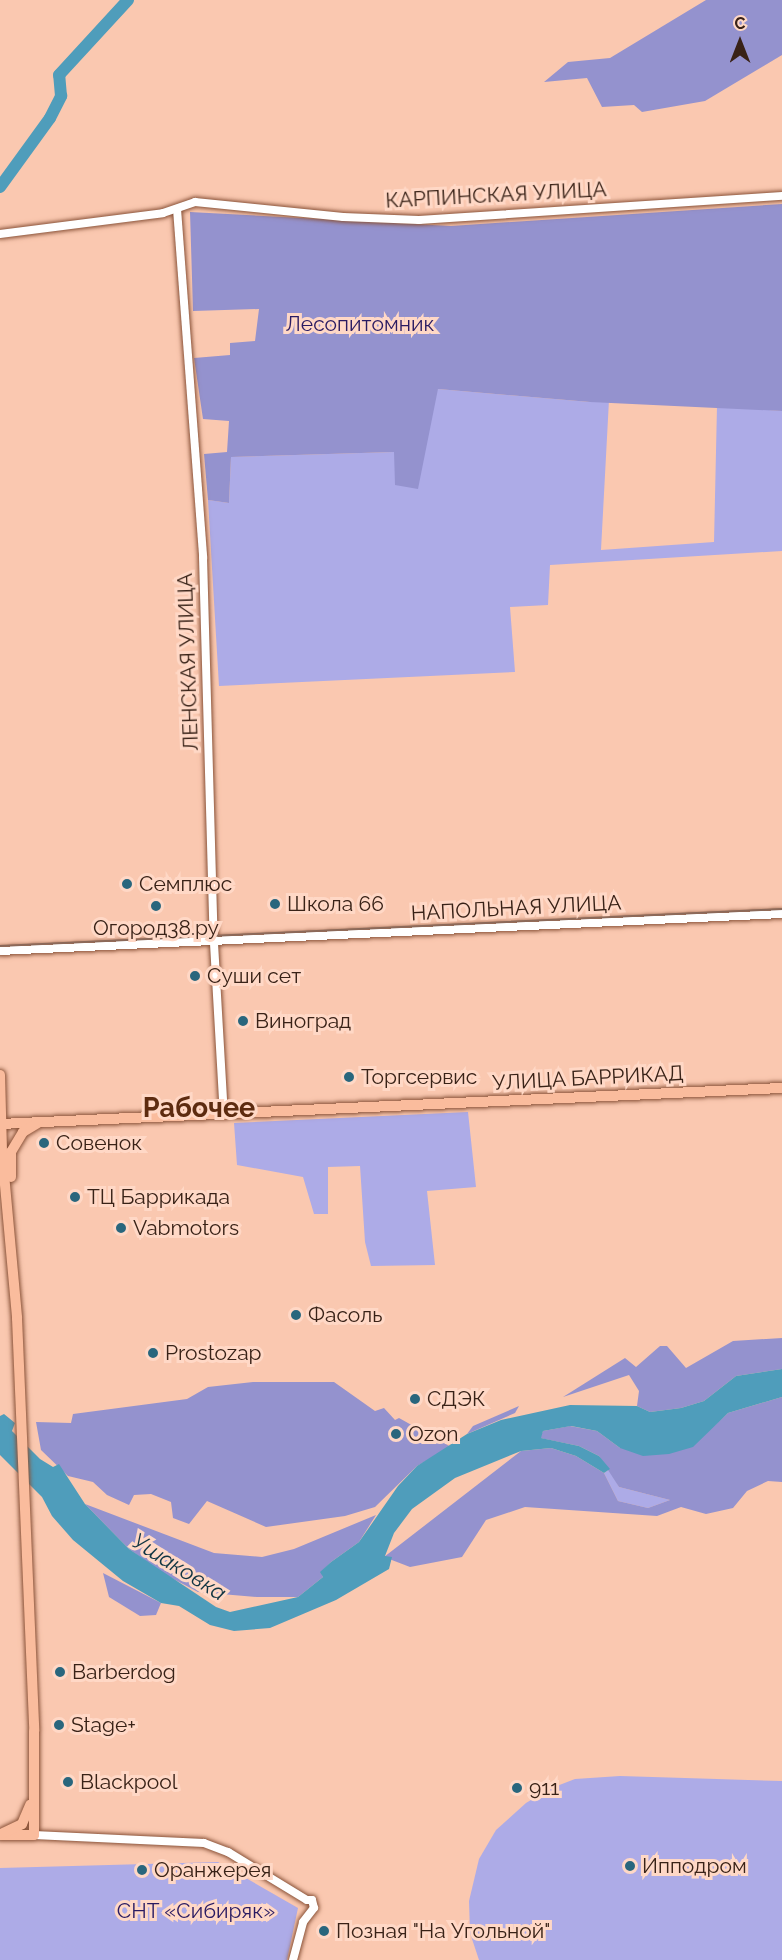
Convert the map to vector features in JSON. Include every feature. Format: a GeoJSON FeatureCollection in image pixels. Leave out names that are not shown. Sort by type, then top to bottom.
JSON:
{"type":"FeatureCollection","features":[{"type":"Feature","properties":{"kind":"main road"},"geometry":{"type":"LineString","coordinates":[[0,1075],[1,1150],[12,1246]]}},
{"type":"Feature","properties":{"kind":"main road","name":"УЛИЦА БАРРИКАД"},"geometry":{"type":"LineString","coordinates":[[1,1124],[782,1088]]}},
{"type":"Feature","properties":{"kind":"main road"},"geometry":{"type":"LineString","coordinates":[[0,1834],[34,1835],[12,1246],[11,1152],[23,1132],[39,1122]]}},
{"type":"Feature","properties":{"kind":"main road"},"geometry":{"type":"LineString","coordinates":[[0,1834],[11,1831],[26,1819],[33,1775]]}},
{"type":"Feature","properties":{"kind":"street","name":"КАРПИНСКАЯ УЛИЦА"},"geometry":{"type":"LineString","coordinates":[[0,234],[177,209],[195,202],[343,217],[419,220],[782,196]]}},
{"type":"Feature","properties":{"kind":"street","name":"ЛЕНСКАЯ УЛИЦА"},"geometry":{"type":"LineString","coordinates":[[177,209],[203,557],[214,941],[224,1115]]}},
{"type":"Feature","properties":{"kind":"street","name":"НАПОЛЬНАЯ УЛИЦА"},"geometry":{"type":"LineString","coordinates":[[0,951],[782,914]]}},
{"type":"Feature","properties":{"kind":"street"},"geometry":{"type":"LineString","coordinates":[[34,1835],[204,1843],[292,1890],[308,1905],[293,1960]]}},
{"type":"Feature","properties":{"kind":"green space"},"geometry":{"type":"Polygon","coordinates":[[[706,0],[782,0],[782,55],[705,101],[642,112],[634,105],[602,107],[587,78],[544,82],[568,62],[610,58],[706,0]]]}},
{"type":"Feature","properties":{"kind":"green space","name":"Лесопитомник"},"geometry":{"type":"Polygon","coordinates":[[[782,204],[782,411],[590,402],[438,389],[418,489],[395,485],[394,452],[231,457],[229,503],[208,500],[204,454],[227,452],[229,421],[203,419],[194,358],[230,355],[230,343],[255,341],[259,309],[193,311],[190,212],[451,226],[782,204]]]}},
{"type":"Feature","properties":{"kind":"green space"},"geometry":{"type":"Polygon","coordinates":[[[438,389],[590,402],[609,400],[601,550],[714,542],[717,406],[782,411],[782,551],[550,565],[548,605],[510,607],[515,672],[219,686],[208,500],[229,503],[231,457],[394,452],[438,389]]]}},
{"type":"Feature","properties":{"kind":"green space"},"geometry":{"type":"Polygon","coordinates":[[[468,1112],[476,1187],[427,1191],[435,1265],[371,1266],[365,1242],[360,1166],[328,1167],[328,1214],[314,1214],[303,1177],[237,1165],[234,1123],[468,1112]]]}},
{"type":"Feature","properties":{"kind":"green space"},"geometry":{"type":"Polygon","coordinates":[[[782,1338],[782,1369],[736,1376],[704,1401],[681,1408],[650,1412],[637,1406],[639,1391],[629,1375],[563,1397],[625,1358],[636,1367],[660,1346],[667,1346],[686,1368],[733,1341],[782,1338]]]}},
{"type":"Feature","properties":{"kind":"green space"},"geometry":{"type":"Polygon","coordinates":[[[253,1382],[334,1382],[375,1411],[384,1408],[395,1420],[399,1418],[451,1447],[417,1466],[375,1507],[345,1516],[266,1527],[207,1501],[189,1524],[173,1518],[171,1502],[151,1494],[134,1495],[129,1505],[107,1495],[93,1482],[68,1476],[41,1450],[36,1422],[71,1423],[73,1414],[187,1399],[208,1387],[253,1382]]]}},
{"type":"Feature","properties":{"kind":"green space"},"geometry":{"type":"Polygon","coordinates":[[[782,1397],[782,1482],[768,1481],[747,1491],[733,1508],[706,1514],[681,1507],[657,1516],[525,1507],[486,1520],[462,1557],[410,1567],[384,1557],[521,1451],[551,1448],[576,1456],[604,1473],[618,1501],[648,1508],[670,1500],[619,1487],[599,1456],[579,1446],[540,1438],[543,1431],[570,1426],[597,1431],[620,1448],[715,1425],[728,1413],[782,1397]]]}},
{"type":"Feature","properties":{"kind":"green space"},"geometry":{"type":"Polygon","coordinates":[[[519,1406],[515,1413],[467,1434],[473,1426],[519,1406]]]}},
{"type":"Feature","properties":{"kind":"green space"},"geometry":{"type":"Polygon","coordinates":[[[610,1469],[619,1487],[670,1500],[648,1508],[618,1501],[604,1473],[610,1469]]]}},
{"type":"Feature","properties":{"kind":"green space"},"geometry":{"type":"Polygon","coordinates":[[[85,1504],[214,1553],[262,1557],[294,1549],[376,1515],[359,1542],[331,1562],[321,1572],[323,1577],[298,1597],[257,1597],[198,1592],[164,1574],[129,1549],[85,1504]]]}},
{"type":"Feature","properties":{"kind":"green space"},"geometry":{"type":"Polygon","coordinates":[[[103,1573],[161,1603],[156,1615],[140,1616],[109,1597],[103,1573]]]}},
{"type":"Feature","properties":{"kind":"green space","name":"Ипподром"},"geometry":{"type":"Polygon","coordinates":[[[620,1776],[782,1781],[782,1960],[479,1960],[470,1933],[469,1901],[479,1859],[496,1830],[526,1803],[549,1789],[575,1779],[620,1776]]]}},
{"type":"Feature","properties":{"kind":"green space","name":"СНТ «Сибиряк»"},"geometry":{"type":"Polygon","coordinates":[[[218,1862],[298,1908],[287,1960],[0,1960],[0,1868],[218,1862]]]}},
{"type":"Feature","properties":{"kind":"shaded area"},"geometry":{"type":"Polygon","coordinates":[[[782,1369],[782,1397],[728,1413],[693,1447],[669,1454],[643,1456],[620,1448],[597,1431],[571,1426],[543,1431],[541,1438],[579,1446],[599,1456],[610,1469],[604,1473],[576,1456],[551,1448],[521,1451],[455,1478],[412,1509],[394,1533],[385,1556],[392,1557],[389,1569],[336,1600],[270,1628],[234,1631],[210,1625],[179,1606],[161,1603],[123,1581],[73,1540],[52,1516],[42,1497],[0,1455],[0,1416],[4,1414],[15,1423],[12,1431],[40,1459],[53,1467],[59,1464],[85,1504],[129,1549],[216,1607],[230,1612],[298,1597],[323,1577],[320,1572],[331,1562],[359,1542],[398,1486],[417,1466],[467,1434],[501,1420],[570,1405],[637,1406],[650,1412],[681,1408],[704,1401],[736,1376],[782,1369]]]}},
{"type":"Feature","properties":{"kind":"waterway"},"geometry":{"type":"LineString","coordinates":[[0,187],[50,118],[61,96],[59,75],[128,0]]}},
{"type":"Feature","properties":{"kind":"tram line"},"geometry":{"type":"LineString","coordinates":[[0,946],[782,909]]}},
{"type":"Feature","properties":{"kind":"place","name":"Семплюс"},"geometry":{"type":"Point","coordinates":[127,884]}},
{"type":"Feature","properties":{"kind":"place","name":"Школа 66"},"geometry":{"type":"Point","coordinates":[275,904]}},
{"type":"Feature","properties":{"kind":"place","name":"Огород38.ру"},"geometry":{"type":"Point","coordinates":[156,906]}},
{"type":"Feature","properties":{"kind":"place","name":"Суши сет"},"geometry":{"type":"Point","coordinates":[195,976]}},
{"type":"Feature","properties":{"kind":"place","name":"Виноград"},"geometry":{"type":"Point","coordinates":[243,1021]}},
{"type":"Feature","properties":{"kind":"place","name":"Торгсервис"},"geometry":{"type":"Point","coordinates":[349,1077]}},
{"type":"Feature","properties":{"kind":"place","name":"Совенок"},"geometry":{"type":"Point","coordinates":[44,1143]}},
{"type":"Feature","properties":{"kind":"place","name":"ТЦ Баррикада"},"geometry":{"type":"Point","coordinates":[75,1197]}},
{"type":"Feature","properties":{"kind":"place","name":"Vabmotors"},"geometry":{"type":"Point","coordinates":[121,1228]}},
{"type":"Feature","properties":{"kind":"place","name":"Фасоль"},"geometry":{"type":"Point","coordinates":[296,1315]}},
{"type":"Feature","properties":{"kind":"place","name":"Prostozap"},"geometry":{"type":"Point","coordinates":[153,1353]}},
{"type":"Feature","properties":{"kind":"place","name":"СДЭК"},"geometry":{"type":"Point","coordinates":[415,1399]}},
{"type":"Feature","properties":{"kind":"place","name":"Ozon"},"geometry":{"type":"Point","coordinates":[396,1434]}},
{"type":"Feature","properties":{"kind":"place","name":"Barberdog"},"geometry":{"type":"Point","coordinates":[60,1672]}},
{"type":"Feature","properties":{"kind":"place","name":"Stage+"},"geometry":{"type":"Point","coordinates":[59,1725]}},
{"type":"Feature","properties":{"kind":"place","name":"Blackpool"},"geometry":{"type":"Point","coordinates":[68,1782]}},
{"type":"Feature","properties":{"kind":"place","name":"911"},"geometry":{"type":"Point","coordinates":[517,1788]}},
{"type":"Feature","properties":{"kind":"place","name":"Ипподром"},"geometry":{"type":"Point","coordinates":[630,1866]}},
{"type":"Feature","properties":{"kind":"place","name":"Оранжерея"},"geometry":{"type":"Point","coordinates":[142,1870]}},
{"type":"Feature","properties":{"kind":"place","name":"Позная \"На Угольной\""},"geometry":{"type":"Point","coordinates":[324,1931]}},
{"type":"Feature","properties":{"kind":"district","name":"Рабочее"},"geometry":{"type":"Point","coordinates":[199,1108]}},
{"type":"Feature","properties":{"kind":"water label","name":"Ушаковка"},"geometry":{"type":"Point","coordinates":[179,1567]}}]}
